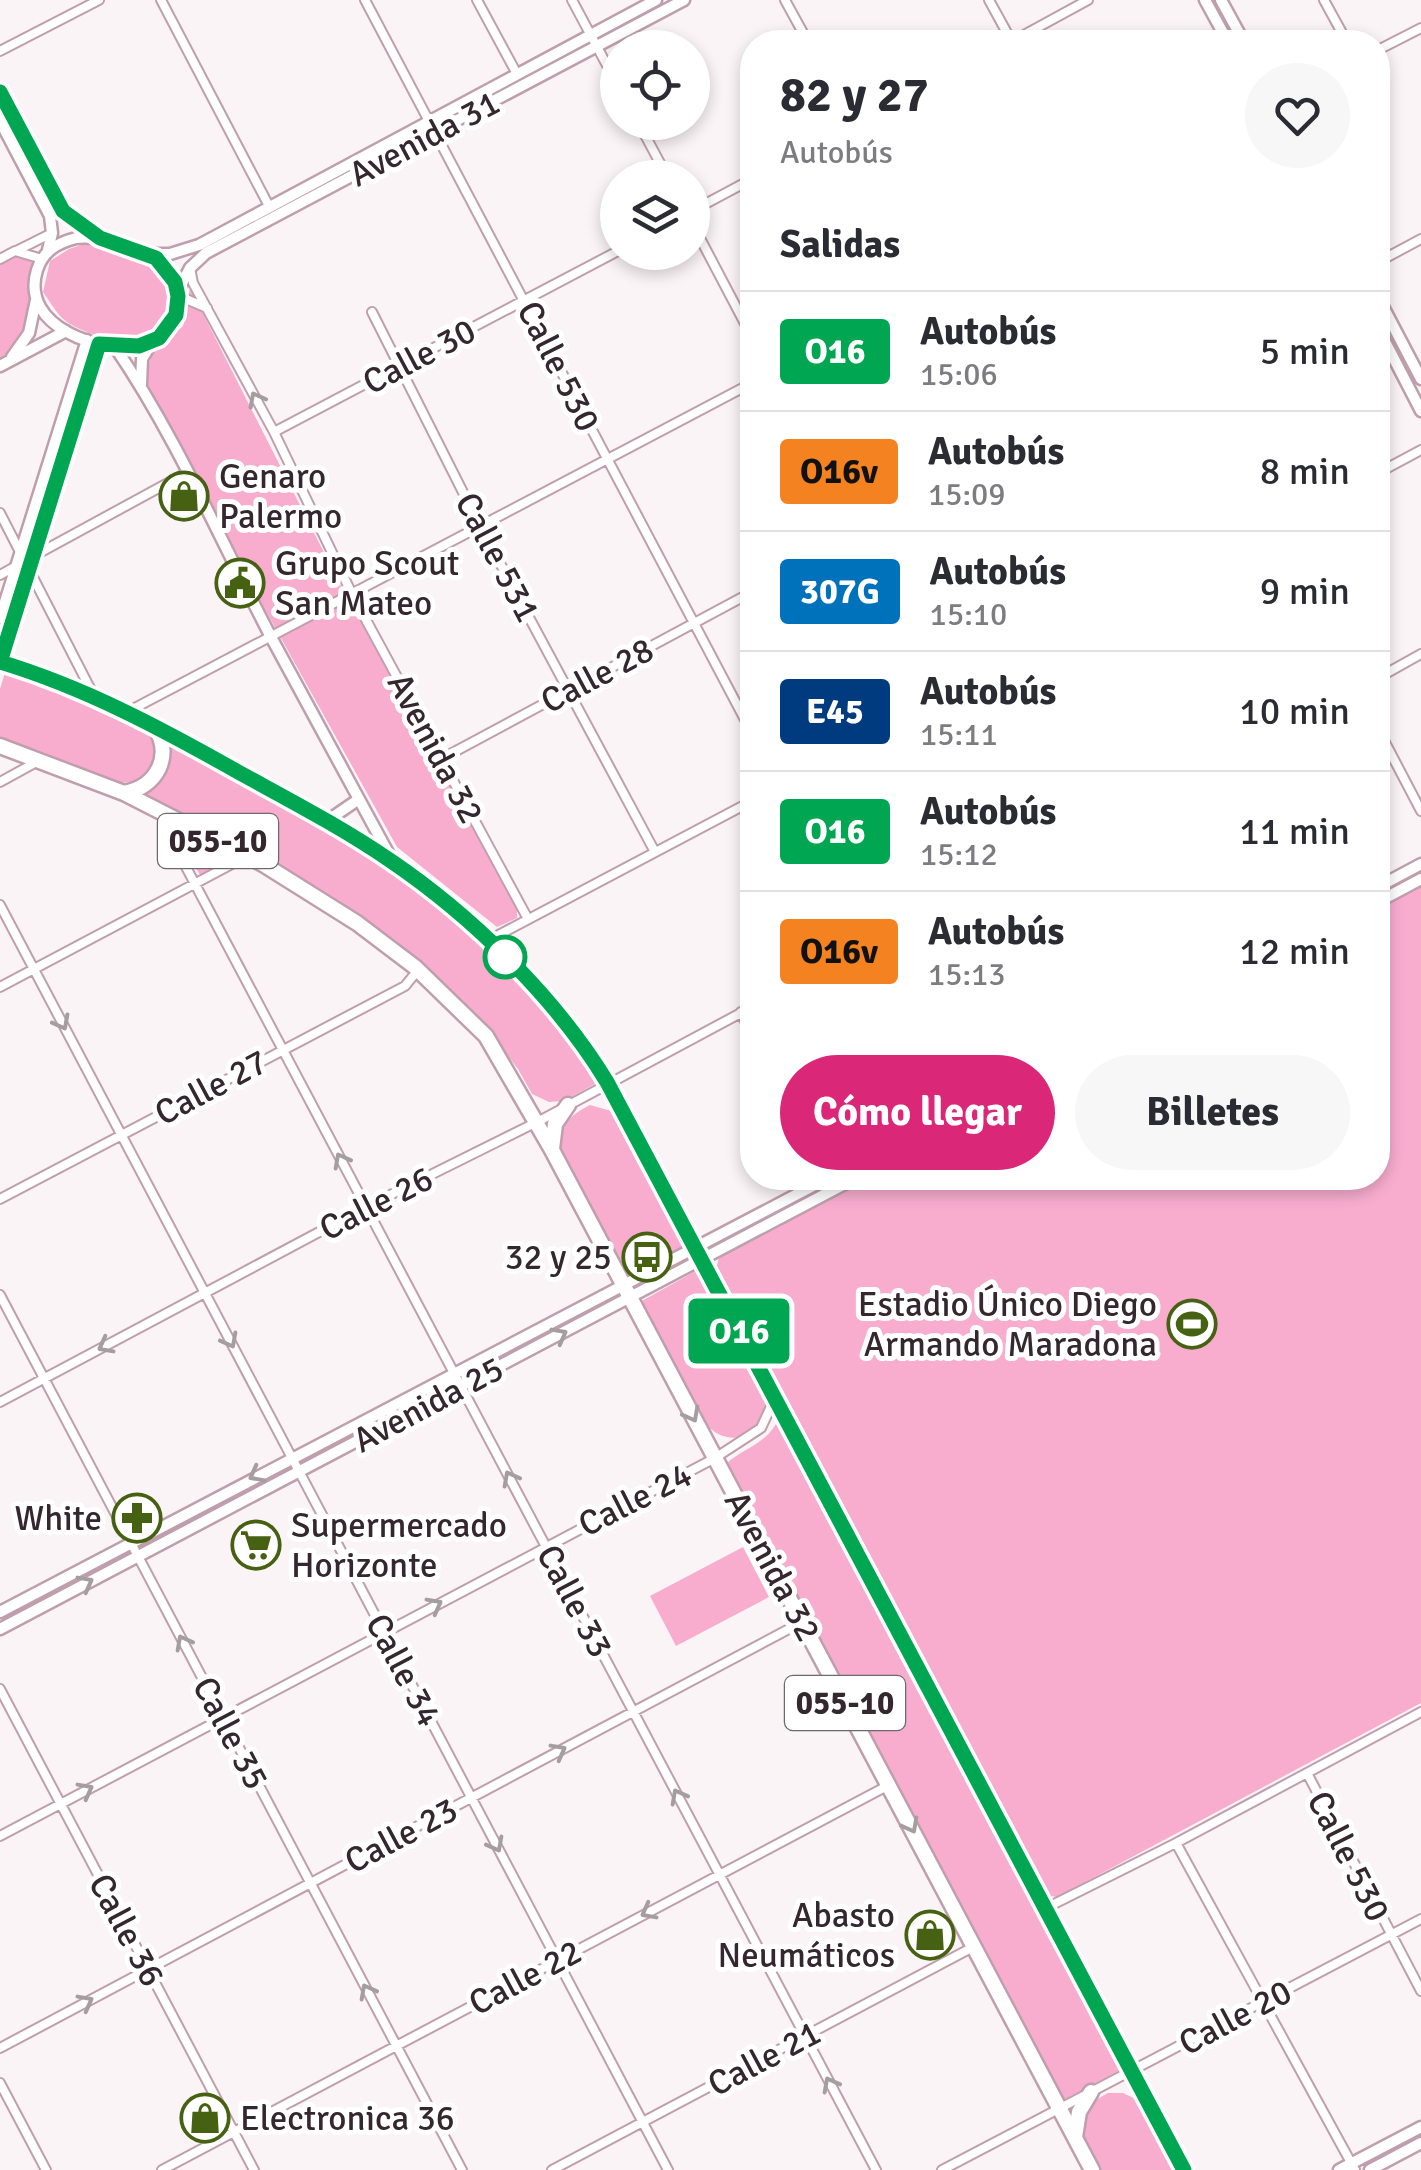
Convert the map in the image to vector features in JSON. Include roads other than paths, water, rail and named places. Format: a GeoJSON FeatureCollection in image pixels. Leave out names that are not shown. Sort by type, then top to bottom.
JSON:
{"type":"FeatureCollection","features":[{"type":"Feature","properties":{"kind":"highway","name":"055-10"},"geometry":{"type":"LineString","coordinates":[[0,662],[94,696],[154,724],[392,861],[489,940],[568,1027],[607,1082],[1184,2170]]}},
{"type":"Feature","properties":{"kind":"highway"},"geometry":{"type":"LineString","coordinates":[[124,793],[146,786],[160,768],[163,746],[154,724]]}},
{"type":"Feature","properties":{"kind":"highway","name":"055-10"},"geometry":{"type":"LineString","coordinates":[[0,746],[124,793],[247,856],[357,923],[418,970],[486,1036],[537,1122]]}},
{"type":"Feature","properties":{"kind":"highway"},"geometry":{"type":"LineString","coordinates":[[552,1150],[555,1124],[568,1104]]}},
{"type":"Feature","properties":{"kind":"highway","name":"Avenida 32"},"geometry":{"type":"LineString","coordinates":[[537,1122],[1092,2170]]}},
{"type":"Feature","properties":{"kind":"highway"},"geometry":{"type":"LineString","coordinates":[[1075,2139],[1079,2112],[1091,2092]]}},
{"type":"Feature","properties":{"kind":"main road","name":"Avenida 31"},"geometry":{"type":"LineString","coordinates":[[178,294],[190,268],[206,254],[272,212],[428,120],[656,0]]}},
{"type":"Feature","properties":{"kind":"main road","name":"Avenida 31"},"geometry":{"type":"LineString","coordinates":[[148,254],[190,249],[272,212],[435,132],[684,0]]}},
{"type":"Feature","properties":{"kind":"main road"},"geometry":{"type":"LineString","coordinates":[[1205,0],[1221,30]]}},
{"type":"Feature","properties":{"kind":"main road"},"geometry":{"type":"LineString","coordinates":[[1221,0],[1237,30]]}},
{"type":"Feature","properties":{"kind":"main road"},"geometry":{"type":"LineString","coordinates":[[0,92],[56,201],[72,220],[100,238],[148,254],[171,272],[178,294],[172,324],[151,343],[142,358],[141,386]]}},
{"type":"Feature","properties":{"kind":"main road"},"geometry":{"type":"LineString","coordinates":[[0,121],[46,207],[52,233],[35,280],[36,299],[29,333],[4,364]]}},
{"type":"Feature","properties":{"kind":"main road"},"geometry":{"type":"LineString","coordinates":[[45,255],[76,238],[100,238]]}},
{"type":"Feature","properties":{"kind":"main road"},"geometry":{"type":"LineString","coordinates":[[36,299],[49,319],[93,342],[114,346],[151,343]]}},
{"type":"Feature","properties":{"kind":"main road"},"geometry":{"type":"LineString","coordinates":[[1390,319],[1421,379]]}},
{"type":"Feature","properties":{"kind":"main road"},"geometry":{"type":"LineString","coordinates":[[4,364],[66,331]]}},
{"type":"Feature","properties":{"kind":"main road"},"geometry":{"type":"LineString","coordinates":[[0,662],[25,561],[93,342]]}},
{"type":"Feature","properties":{"kind":"main road"},"geometry":{"type":"LineString","coordinates":[[114,346],[141,386],[188,472],[271,637],[392,861]]}},
{"type":"Feature","properties":{"kind":"main road"},"geometry":{"type":"LineString","coordinates":[[1390,351],[1421,411]]}},
{"type":"Feature","properties":{"kind":"main road"},"geometry":{"type":"LineString","coordinates":[[0,618],[25,561]]}},
{"type":"Feature","properties":{"kind":"main road"},"geometry":{"type":"LineString","coordinates":[[328,822],[359,799]]}},
{"type":"Feature","properties":{"kind":"main road"},"geometry":{"type":"LineString","coordinates":[[1390,881],[1421,864]]}},
{"type":"Feature","properties":{"kind":"main road"},"geometry":{"type":"LineString","coordinates":[[1390,896],[1421,879]]}},
{"type":"Feature","properties":{"kind":"main road","name":"Avenida 25"},"geometry":{"type":"LineString","coordinates":[[0,1629],[630,1298],[805,1190]]}},
{"type":"Feature","properties":{"kind":"main road","name":"Avenida 25"},"geometry":{"type":"LineString","coordinates":[[0,1612],[622,1284],[831,1191]]}},
{"type":"Feature","properties":{"kind":"main road"},"geometry":{"type":"LineString","coordinates":[[1340,2170],[1353,2167],[1421,2127]]}},
{"type":"Feature","properties":{"kind":"main road"},"geometry":{"type":"LineString","coordinates":[[1370,2170],[1421,2143]]}},
{"type":"Feature","properties":{"kind":"street"},"geometry":{"type":"LineString","coordinates":[[0,50],[98,0]]}},
{"type":"Feature","properties":{"kind":"street"},"geometry":{"type":"LineString","coordinates":[[161,0],[272,212]]}},
{"type":"Feature","properties":{"kind":"street","name":"Calle 530"},"geometry":{"type":"LineString","coordinates":[[365,0],[740,710]]}},
{"type":"Feature","properties":{"kind":"street"},"geometry":{"type":"LineString","coordinates":[[477,0],[517,74]]}},
{"type":"Feature","properties":{"kind":"street"},"geometry":{"type":"LineString","coordinates":[[572,0],[600,53]]}},
{"type":"Feature","properties":{"kind":"street"},"geometry":{"type":"LineString","coordinates":[[785,0],[801,30]]}},
{"type":"Feature","properties":{"kind":"street"},"geometry":{"type":"LineString","coordinates":[[989,0],[1005,30]]}},
{"type":"Feature","properties":{"kind":"street"},"geometry":{"type":"LineString","coordinates":[[1034,30],[1088,0]]}},
{"type":"Feature","properties":{"kind":"street"},"geometry":{"type":"LineString","coordinates":[[1324,0],[1340,30]]}},
{"type":"Feature","properties":{"kind":"street"},"geometry":{"type":"LineString","coordinates":[[1390,44],[1421,28]]}},
{"type":"Feature","properties":{"kind":"street"},"geometry":{"type":"LineString","coordinates":[[710,201],[740,185]]}},
{"type":"Feature","properties":{"kind":"street"},"geometry":{"type":"LineString","coordinates":[[0,259],[52,233]]}},
{"type":"Feature","properties":{"kind":"street"},"geometry":{"type":"LineString","coordinates":[[1390,256],[1421,239]]}},
{"type":"Feature","properties":{"kind":"street"},"geometry":{"type":"LineString","coordinates":[[15,252],[45,255]]}},
{"type":"Feature","properties":{"kind":"street"},"geometry":{"type":"LineString","coordinates":[[710,257],[740,313]]}},
{"type":"Feature","properties":{"kind":"street","name":"Calle 30"},"geometry":{"type":"LineString","coordinates":[[274,432],[600,260]]}},
{"type":"Feature","properties":{"kind":"street","name":"Avenida 32"},"geometry":{"type":"LineString","coordinates":[[190,268],[193,282],[274,432],[352,594],[528,919]]}},
{"type":"Feature","properties":{"kind":"street"},"geometry":{"type":"LineString","coordinates":[[178,294],[207,308]]}},
{"type":"Feature","properties":{"kind":"street","name":"Calle 531"},"geometry":{"type":"LineString","coordinates":[[372,312],[480,526],[656,852]]}},
{"type":"Feature","properties":{"kind":"street"},"geometry":{"type":"LineString","coordinates":[[129,712],[740,389]]}},
{"type":"Feature","properties":{"kind":"street"},"geometry":{"type":"LineString","coordinates":[[1390,467],[1421,450]]}},
{"type":"Feature","properties":{"kind":"street"},"geometry":{"type":"LineString","coordinates":[[0,575],[188,472]]}},
{"type":"Feature","properties":{"kind":"street"},"geometry":{"type":"LineString","coordinates":[[0,513],[94,696]]}},
{"type":"Feature","properties":{"kind":"street","name":"Calle 28"},"geometry":{"type":"LineString","coordinates":[[442,759],[740,598]]}},
{"type":"Feature","properties":{"kind":"street"},"geometry":{"type":"LineString","coordinates":[[1390,671],[1421,654]]}},
{"type":"Feature","properties":{"kind":"street"},"geometry":{"type":"LineString","coordinates":[[1390,752],[1421,811]]}},
{"type":"Feature","properties":{"kind":"street"},"geometry":{"type":"LineString","coordinates":[[0,782],[40,760]]}},
{"type":"Feature","properties":{"kind":"street"},"geometry":{"type":"LineString","coordinates":[[489,940],[740,807]]}},
{"type":"Feature","properties":{"kind":"street","name":"Calle 33"},"geometry":{"type":"LineString","coordinates":[[174,818],[168,833],[876,2170]]}},
{"type":"Feature","properties":{"kind":"street"},"geometry":{"type":"LineString","coordinates":[[0,987],[247,856]]}},
{"type":"Feature","properties":{"kind":"street","name":"Calle 34"},"geometry":{"type":"LineString","coordinates":[[0,906],[668,2170]]}},
{"type":"Feature","properties":{"kind":"street","name":"Calle 27"},"geometry":{"type":"LineString","coordinates":[[0,1199],[405,986],[418,970]]}},
{"type":"Feature","properties":{"kind":"street","name":"Calle 26"},"geometry":{"type":"LineString","coordinates":[[0,1402],[740,1012]]}},
{"type":"Feature","properties":{"kind":"street","name":"Calle 35"},"geometry":{"type":"LineString","coordinates":[[0,1295],[462,2170]]}},
{"type":"Feature","properties":{"kind":"street","name":"Calle 24"},"geometry":{"type":"LineString","coordinates":[[0,1836],[715,1458],[761,1428],[774,1397]]}},
{"type":"Feature","properties":{"kind":"street","name":"Calle 23"},"geometry":{"type":"LineString","coordinates":[[0,2048],[802,1622]]}},
{"type":"Feature","properties":{"kind":"street","name":"Calle 36"},"geometry":{"type":"LineString","coordinates":[[0,1689],[254,2170]]}},
{"type":"Feature","properties":{"kind":"street"},"geometry":{"type":"LineString","coordinates":[[1046,1908],[1421,1712]]}},
{"type":"Feature","properties":{"kind":"street","name":"Calle 530"},"geometry":{"type":"LineString","coordinates":[[1307,1772],[1421,1991]]}},
{"type":"Feature","properties":{"kind":"street","name":"Calle 22"},"geometry":{"type":"LineString","coordinates":[[162,2170],[889,1785]]}},
{"type":"Feature","properties":{"kind":"street"},"geometry":{"type":"LineString","coordinates":[[1176,1843],[1353,2167]]}},
{"type":"Feature","properties":{"kind":"street","name":"Calle 20"},"geometry":{"type":"LineString","coordinates":[[942,2170],[1421,1919]]}},
{"type":"Feature","properties":{"kind":"street","name":"Calle 21"},"geometry":{"type":"LineString","coordinates":[[552,2170],[975,1946]]}},
{"type":"Feature","properties":{"kind":"street"},"geometry":{"type":"LineString","coordinates":[[0,2083],[46,2170]]}},
{"type":"Feature","properties":{"kind":"place","name":"Genaro Palermo"},"geometry":{"type":"Point","coordinates":[184,496]}},
{"type":"Feature","properties":{"kind":"place","name":"Grupo Scout San Mateo"},"geometry":{"type":"Point","coordinates":[240,583]}},
{"type":"Feature","properties":{"kind":"place","name":"32 y 25"},"geometry":{"type":"Point","coordinates":[647,1257]}},
{"type":"Feature","properties":{"kind":"place","name":"Estadio Único Diego Armando Maradona"},"geometry":{"type":"Point","coordinates":[1192,1324]}},
{"type":"Feature","properties":{"kind":"place","name":"White"},"geometry":{"type":"Point","coordinates":[137,1518]}},
{"type":"Feature","properties":{"kind":"place","name":"Supermercado Horizonte"},"geometry":{"type":"Point","coordinates":[256,1545]}},
{"type":"Feature","properties":{"kind":"place","name":"Abasto Neumáticos"},"geometry":{"type":"Point","coordinates":[930,1935]}},
{"type":"Feature","properties":{"kind":"place","name":"Electronica 36"},"geometry":{"type":"Point","coordinates":[205,2118]}}]}
